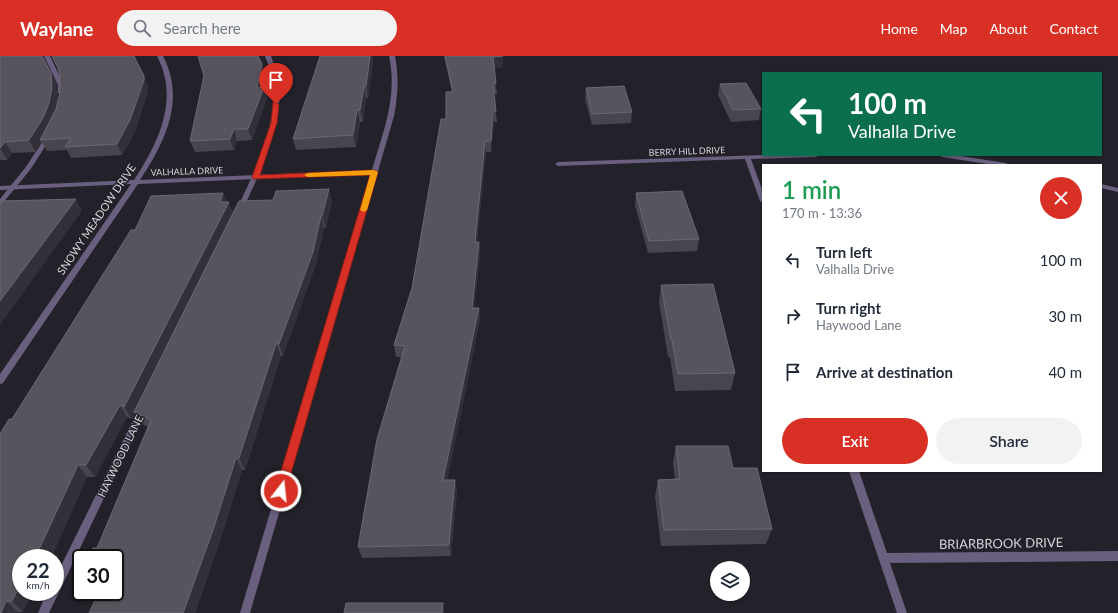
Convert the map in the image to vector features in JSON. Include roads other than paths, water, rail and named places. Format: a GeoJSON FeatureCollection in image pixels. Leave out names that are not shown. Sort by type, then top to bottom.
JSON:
{"type":"FeatureCollection","features":[{"type":"Feature","properties":{"kind":"street"},"geometry":{"type":"LineString","coordinates":[[47,56],[61,85],[61,100]]}},
{"type":"Feature","properties":{"kind":"street","name":"SNOWY MEADOW DRIVE"},"geometry":{"type":"LineString","coordinates":[[0,381],[136,182],[163,132],[169,113],[170,79],[160,56]]}},
{"type":"Feature","properties":{"kind":"street"},"geometry":{"type":"LineString","coordinates":[[235,219],[256,177],[274,123],[275,78],[268,56]]}},
{"type":"Feature","properties":{"kind":"street"},"geometry":{"type":"LineString","coordinates":[[245,613],[396,95],[396,75],[392,56]]}},
{"type":"Feature","properties":{"kind":"street"},"geometry":{"type":"LineString","coordinates":[[0,203],[14,187],[42,148],[51,132]]}},
{"type":"Feature","properties":{"kind":"street","name":"BERRY HILL DRIVE"},"geometry":{"type":"LineString","coordinates":[[558,164],[793,156]]}},
{"type":"Feature","properties":{"kind":"street"},"geometry":{"type":"LineString","coordinates":[[948,156],[1000,164]]}},
{"type":"Feature","properties":{"kind":"street"},"geometry":{"type":"LineString","coordinates":[[748,158],[762,198]]}},
{"type":"Feature","properties":{"kind":"street","name":"VALHALLA DRIVE"},"geometry":{"type":"LineString","coordinates":[[0,188],[374,172]]}},
{"type":"Feature","properties":{"kind":"street"},"geometry":{"type":"LineString","coordinates":[[1102,186],[1118,190]]}},
{"type":"Feature","properties":{"kind":"street","name":"HAYWOOD LANE"},"geometry":{"type":"LineString","coordinates":[[64,570],[145,403]]}},
{"type":"Feature","properties":{"kind":"street"},"geometry":{"type":"LineString","coordinates":[[854,472],[902,613]]}},
{"type":"Feature","properties":{"kind":"street","name":"BRIARBROOK DRIVE"},"geometry":{"type":"LineString","coordinates":[[884,558],[1118,556]]}},
{"type":"Feature","properties":{"kind":"street"},"geometry":{"type":"LineString","coordinates":[[43,613],[49,601]]}}]}
